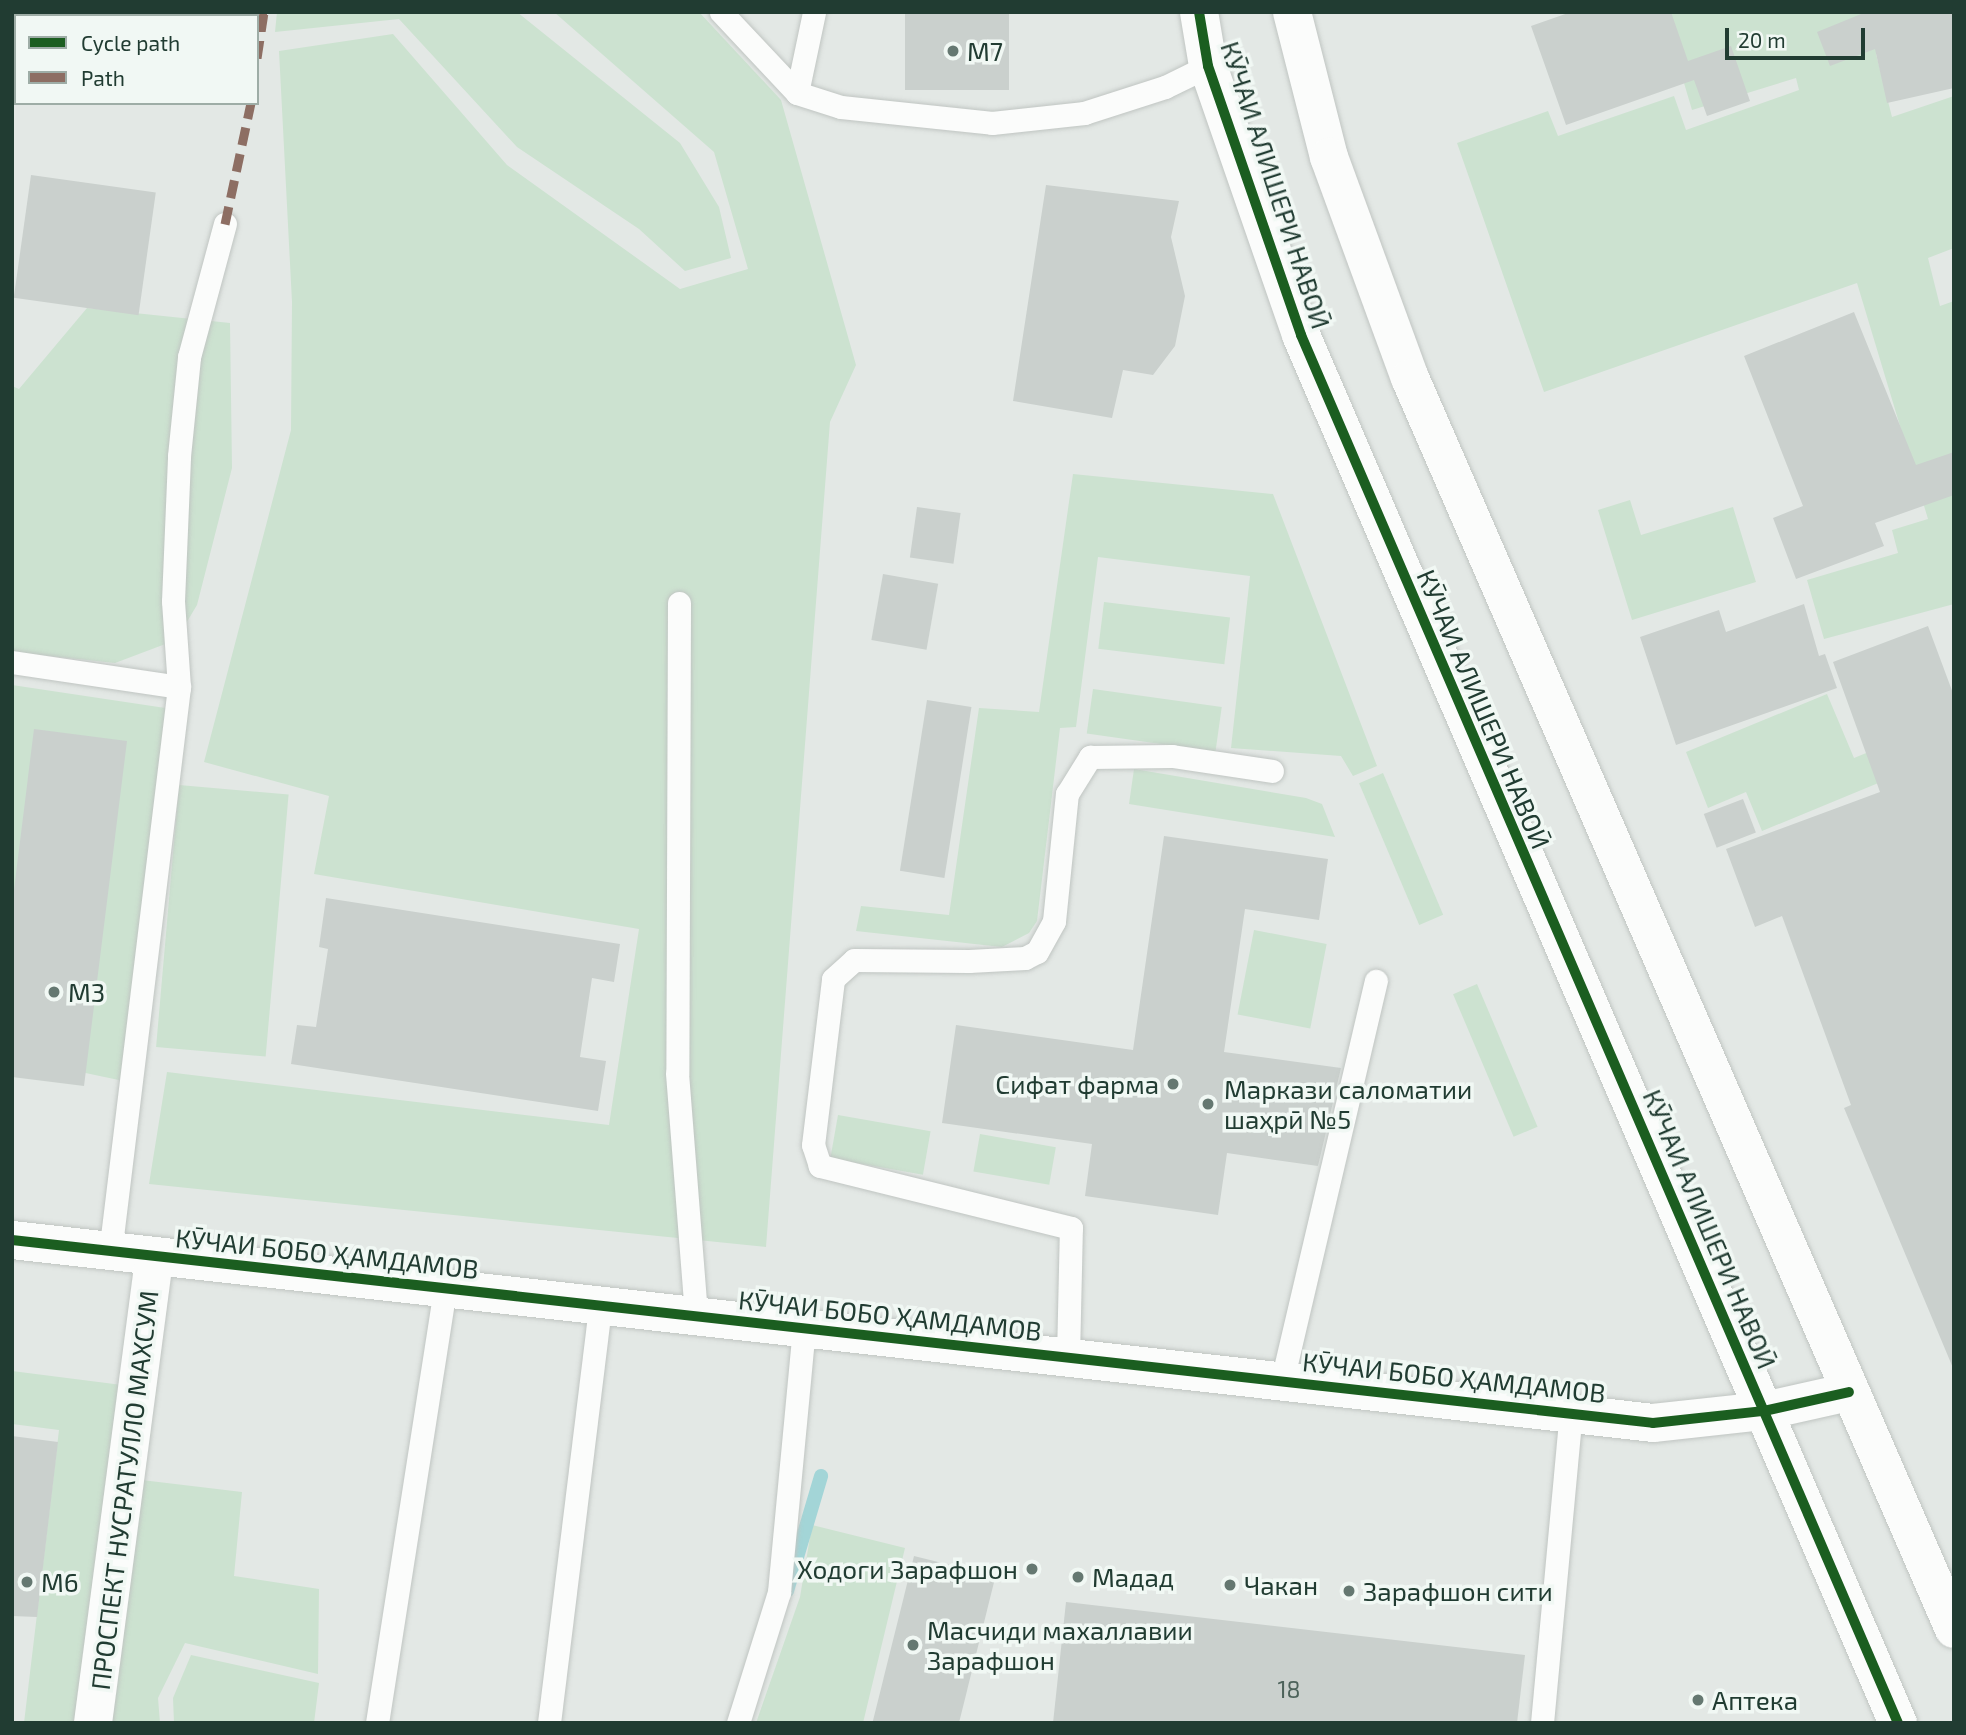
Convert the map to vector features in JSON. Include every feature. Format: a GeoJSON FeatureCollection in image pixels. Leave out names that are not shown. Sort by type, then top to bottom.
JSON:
{"type":"FeatureCollection","features":[{"type":"Feature","properties":{"kind":"street","name":"КӮЧАИ АЛИШЕРИ НАВОӢ"},"geometry":{"type":"LineString","coordinates":[[1199,12],[1208,65],[1301,335],[1764,1411]]}},
{"type":"Feature","properties":{"kind":"street"},"geometry":{"type":"LineString","coordinates":[[1293,12],[1329,157],[1410,378],[1954,1629]]}},
{"type":"Feature","properties":{"kind":"street","name":"КӮЧАИ БОБО ҲАМДАМОВ"},"geometry":{"type":"LineString","coordinates":[[12,1240],[1653,1423],[1764,1411],[1849,1392]]}},
{"type":"Feature","properties":{"kind":"street","name":"ПРОСПЕКТ НУСРАТУЛЛО МАХСУМ"},"geometry":{"type":"LineString","coordinates":[[93,1723],[154,1257]]}},
{"type":"Feature","properties":{"kind":"street"},"geometry":{"type":"LineString","coordinates":[[1764,1411],[1898,1723]]}},
{"type":"Feature","properties":{"kind":"lane"},"geometry":{"type":"LineString","coordinates":[[721,12],[797,93],[841,107],[992,123],[1084,113],[1165,87],[1208,65]]}},
{"type":"Feature","properties":{"kind":"lane"},"geometry":{"type":"LineString","coordinates":[[797,93],[814,12]]}},
{"type":"Feature","properties":{"kind":"lane"},"geometry":{"type":"LineString","coordinates":[[110,1253],[179,687],[173,601],[179,456],[189,358],[225,224]]}},
{"type":"Feature","properties":{"kind":"lane"},"geometry":{"type":"LineString","coordinates":[[679,603],[677,1073],[696,1316]]}},
{"type":"Feature","properties":{"kind":"lane"},"geometry":{"type":"LineString","coordinates":[[12,662],[179,687]]}},
{"type":"Feature","properties":{"kind":"lane"},"geometry":{"type":"LineString","coordinates":[[1068,1357],[1071,1228],[820,1166],[813,1145],[833,979],[854,960],[969,961],[1025,958],[1037,951],[1054,920],[1067,794],[1090,757],[1172,757],[1272,771]]}},
{"type":"Feature","properties":{"kind":"lane"},"geometry":{"type":"LineString","coordinates":[[1282,1381],[1376,981]]}},
{"type":"Feature","properties":{"kind":"lane"},"geometry":{"type":"LineString","coordinates":[[377,1723],[446,1289]]}},
{"type":"Feature","properties":{"kind":"lane"},"geometry":{"type":"LineString","coordinates":[[549,1723],[600,1306]]}},
{"type":"Feature","properties":{"kind":"lane"},"geometry":{"type":"LineString","coordinates":[[738,1723],[779,1592],[804,1329]]}},
{"type":"Feature","properties":{"kind":"lane"},"geometry":{"type":"LineString","coordinates":[[1542,1723],[1571,1413]]}},
{"type":"Feature","properties":{"kind":"green space"},"geometry":{"type":"Polygon","coordinates":[[[12,12],[251,12],[14,14],[12,77],[12,12]]]}},
{"type":"Feature","properties":{"kind":"green space"},"geometry":{"type":"Polygon","coordinates":[[[277,12],[517,12],[680,143],[719,207],[731,258],[685,271],[639,229],[517,147],[399,19],[275,32],[277,12]]]}},
{"type":"Feature","properties":{"kind":"green space"},"geometry":{"type":"Polygon","coordinates":[[[554,12],[699,12],[781,100],[856,365],[830,422],[766,1247],[149,1184],[167,1072],[609,1125],[639,929],[314,874],[329,796],[204,762],[291,430],[292,302],[279,51],[393,34],[507,165],[680,289],[748,269],[714,152],[554,12]]]}},
{"type":"Feature","properties":{"kind":"green space"},"geometry":{"type":"Polygon","coordinates":[[[1663,12],[1954,12],[1876,54],[1892,117],[1954,96],[1954,248],[1928,258],[1940,306],[1954,301],[1954,604],[1824,639],[1807,580],[1898,553],[1892,530],[1928,519],[1857,283],[1544,392],[1457,143],[1548,111],[1558,136],[1674,96],[1686,130],[1799,90],[1796,78],[1692,110],[1663,12]]]}},
{"type":"Feature","properties":{"kind":"green space"},"geometry":{"type":"Polygon","coordinates":[[[87,308],[230,323],[232,468],[197,605],[176,640],[115,663],[12,652],[12,386],[19,389],[87,308]]]}},
{"type":"Feature","properties":{"kind":"green space"},"geometry":{"type":"Polygon","coordinates":[[[1073,474],[1273,494],[1377,766],[1353,776],[1341,756],[1231,748],[1250,576],[1098,557],[1076,727],[1060,728],[1037,921],[1029,933],[1002,947],[856,931],[861,906],[949,915],[979,708],[1039,712],[1073,474]]]}},
{"type":"Feature","properties":{"kind":"green space"},"geometry":{"type":"Polygon","coordinates":[[[1630,500],[1641,535],[1733,507],[1756,582],[1632,620],[1598,510],[1630,500]]]}},
{"type":"Feature","properties":{"kind":"green space"},"geometry":{"type":"Polygon","coordinates":[[[1104,602],[1230,617],[1224,664],[1098,649],[1104,602]]]}},
{"type":"Feature","properties":{"kind":"green space"},"geometry":{"type":"Polygon","coordinates":[[[12,685],[172,709],[133,1083],[57,1067],[12,1010],[12,685]]]}},
{"type":"Feature","properties":{"kind":"green space"},"geometry":{"type":"Polygon","coordinates":[[[1093,689],[1222,707],[1215,752],[1087,734],[1093,689]]]}},
{"type":"Feature","properties":{"kind":"green space"},"geometry":{"type":"Polygon","coordinates":[[[1827,694],[1854,758],[1876,749],[1888,779],[1762,831],[1746,792],[1708,808],[1686,752],[1827,694]]]}},
{"type":"Feature","properties":{"kind":"green space"},"geometry":{"type":"Polygon","coordinates":[[[1134,769],[1306,798],[1322,804],[1335,837],[1129,804],[1134,769]]]}},
{"type":"Feature","properties":{"kind":"green space"},"geometry":{"type":"Polygon","coordinates":[[[1383,773],[1443,915],[1419,925],[1359,783],[1383,773]]]}},
{"type":"Feature","properties":{"kind":"green space"},"geometry":{"type":"Polygon","coordinates":[[[179,785],[289,795],[266,1057],[156,1047],[179,785]]]}},
{"type":"Feature","properties":{"kind":"green space"},"geometry":{"type":"Polygon","coordinates":[[[1254,930],[1327,944],[1310,1029],[1238,1014],[1254,930]]]}},
{"type":"Feature","properties":{"kind":"green space"},"geometry":{"type":"Polygon","coordinates":[[[1477,984],[1538,1127],[1514,1137],[1453,994],[1477,984]]]}},
{"type":"Feature","properties":{"kind":"green space"},"geometry":{"type":"Polygon","coordinates":[[[838,1115],[931,1131],[923,1175],[830,1158],[838,1115]]]}},
{"type":"Feature","properties":{"kind":"green space"},"geometry":{"type":"Polygon","coordinates":[[[980,1134],[1056,1147],[1049,1185],[973,1171],[980,1134]]]}},
{"type":"Feature","properties":{"kind":"green space"},"geometry":{"type":"Polygon","coordinates":[[[12,1371],[122,1385],[81,1723],[24,1723],[59,1430],[12,1424],[12,1371]]]}},
{"type":"Feature","properties":{"kind":"green space"},"geometry":{"type":"Polygon","coordinates":[[[125,1478],[242,1492],[234,1576],[319,1589],[318,1674],[185,1643],[158,1698],[160,1723],[100,1723],[125,1478]]]}},
{"type":"Feature","properties":{"kind":"green space"},"geometry":{"type":"Polygon","coordinates":[[[812,1525],[905,1548],[863,1723],[756,1723],[800,1597],[812,1525]]]}},
{"type":"Feature","properties":{"kind":"green space"},"geometry":{"type":"Polygon","coordinates":[[[191,1655],[319,1683],[314,1723],[174,1723],[173,1698],[191,1655]]]}},
{"type":"Feature","properties":{"kind":"building","name":"М7"},"geometry":{"type":"Polygon","coordinates":[[[905,12],[1009,12],[1009,90],[905,90],[905,12]]]}},
{"type":"Feature","properties":{"kind":"building"},"geometry":{"type":"Polygon","coordinates":[[[1571,12],[1671,12],[1688,61],[1731,46],[1750,101],[1707,116],[1694,80],[1566,125],[1531,26],[1571,12]]]}},
{"type":"Feature","properties":{"kind":"building"},"geometry":{"type":"Polygon","coordinates":[[[1866,12],[1954,12],[1954,88],[1887,103],[1875,49],[1830,66],[1817,32],[1866,12]]]}},
{"type":"Feature","properties":{"kind":"building"},"geometry":{"type":"Polygon","coordinates":[[[31,175],[156,193],[139,315],[14,298],[31,175]]]}},
{"type":"Feature","properties":{"kind":"building"},"geometry":{"type":"Polygon","coordinates":[[[1046,185],[1179,201],[1171,237],[1185,296],[1175,346],[1153,375],[1123,370],[1112,418],[1013,401],[1046,185]]]}},
{"type":"Feature","properties":{"kind":"building"},"geometry":{"type":"Polygon","coordinates":[[[1854,312],[1916,465],[1954,452],[1954,495],[1875,523],[1884,546],[1796,579],[1773,518],[1803,506],[1744,356],[1854,312]]]}},
{"type":"Feature","properties":{"kind":"building"},"geometry":{"type":"Polygon","coordinates":[[[917,507],[961,513],[953,564],[910,558],[917,507]]]}},
{"type":"Feature","properties":{"kind":"building"},"geometry":{"type":"Polygon","coordinates":[[[883,574],[938,584],[927,650],[871,640],[883,574]]]}},
{"type":"Feature","properties":{"kind":"building"},"geometry":{"type":"Polygon","coordinates":[[[1804,604],[1819,656],[1825,654],[1837,688],[1676,745],[1640,637],[1719,610],[1726,632],[1804,604]]]}},
{"type":"Feature","properties":{"kind":"building"},"geometry":{"type":"Polygon","coordinates":[[[1928,626],[1954,696],[1953,1368],[1844,1108],[1851,1105],[1782,916],[1755,927],[1726,849],[1880,792],[1833,662],[1928,626]]]}},
{"type":"Feature","properties":{"kind":"building"},"geometry":{"type":"Polygon","coordinates":[[[927,700],[971,707],[944,878],[900,871],[927,700]]]}},
{"type":"Feature","properties":{"kind":"building","name":"М3"},"geometry":{"type":"Polygon","coordinates":[[[34,729],[127,741],[84,1086],[12,1077],[12,906],[34,729]]]}},
{"type":"Feature","properties":{"kind":"building"},"geometry":{"type":"Polygon","coordinates":[[[1743,799],[1756,833],[1717,848],[1704,814],[1743,799]]]}},
{"type":"Feature","properties":{"kind":"building","name":"Маркази саломатии шаҳрӣ №5"},"geometry":{"type":"Polygon","coordinates":[[[1164,836],[1328,859],[1319,920],[1245,909],[1224,1052],[1341,1068],[1318,1166],[1227,1153],[1218,1215],[1085,1196],[1092,1144],[942,1123],[956,1025],[1133,1050],[1164,836]]]}},
{"type":"Feature","properties":{"kind":"building"},"geometry":{"type":"Polygon","coordinates":[[[326,898],[620,944],[614,982],[592,978],[580,1057],[606,1061],[598,1111],[291,1064],[297,1025],[316,1027],[328,949],[319,947],[326,898]]]}},
{"type":"Feature","properties":{"kind":"building","name":"М6"},"geometry":{"type":"Polygon","coordinates":[[[12,1436],[58,1442],[37,1617],[12,1616],[12,1436]]]}},
{"type":"Feature","properties":{"kind":"building"},"geometry":{"type":"Polygon","coordinates":[[[914,1556],[996,1576],[959,1723],[872,1723],[914,1556]]]}},
{"type":"Feature","properties":{"kind":"building"},"geometry":{"type":"Polygon","coordinates":[[[1066,1602],[1525,1655],[1517,1723],[1053,1723],[1066,1602]]]}},
{"type":"Feature","properties":{"kind":"waterway"},"geometry":{"type":"LineString","coordinates":[[787,1591],[821,1476]]}},
{"type":"Feature","properties":{"kind":"marked path"},"geometry":{"type":"LineString","coordinates":[[259,45],[264,12]]}},
{"type":"Feature","properties":{"kind":"marked path"},"geometry":{"type":"LineString","coordinates":[[225,224],[251,105]]}},
{"type":"Feature","properties":{"kind":"cycle path"},"geometry":{"type":"LineString","coordinates":[[1199,12],[1208,66],[1301,335],[1898,1723]]}},
{"type":"Feature","properties":{"kind":"cycle path"},"geometry":{"type":"LineString","coordinates":[[12,1240],[1653,1423],[1764,1411],[1849,1392]]}},
{"type":"Feature","properties":{"kind":"place","name":"М7"},"geometry":{"type":"Point","coordinates":[953,51]}},
{"type":"Feature","properties":{"kind":"place","name":"М3"},"geometry":{"type":"Point","coordinates":[54,992]}},
{"type":"Feature","properties":{"kind":"place","name":"Сифат фарма"},"geometry":{"type":"Point","coordinates":[1173,1084]}},
{"type":"Feature","properties":{"kind":"place","name":"Маркази саломатии шаҳрӣ №5"},"geometry":{"type":"Point","coordinates":[1208,1104]}},
{"type":"Feature","properties":{"kind":"place","name":"Ходоги Зарафшон"},"geometry":{"type":"Point","coordinates":[1032,1569]}},
{"type":"Feature","properties":{"kind":"place","name":"Мадад"},"geometry":{"type":"Point","coordinates":[1078,1577]}},
{"type":"Feature","properties":{"kind":"place","name":"М6"},"geometry":{"type":"Point","coordinates":[27,1582]}},
{"type":"Feature","properties":{"kind":"place","name":"Чакан"},"geometry":{"type":"Point","coordinates":[1230,1585]}},
{"type":"Feature","properties":{"kind":"place","name":"Зарафшон сити"},"geometry":{"type":"Point","coordinates":[1349,1591]}},
{"type":"Feature","properties":{"kind":"place","name":"Масчиди махаллавии Зарафшон"},"geometry":{"type":"Point","coordinates":[913,1645]}},
{"type":"Feature","properties":{"kind":"place","name":"Аптека"},"geometry":{"type":"Point","coordinates":[1698,1700]}}]}
